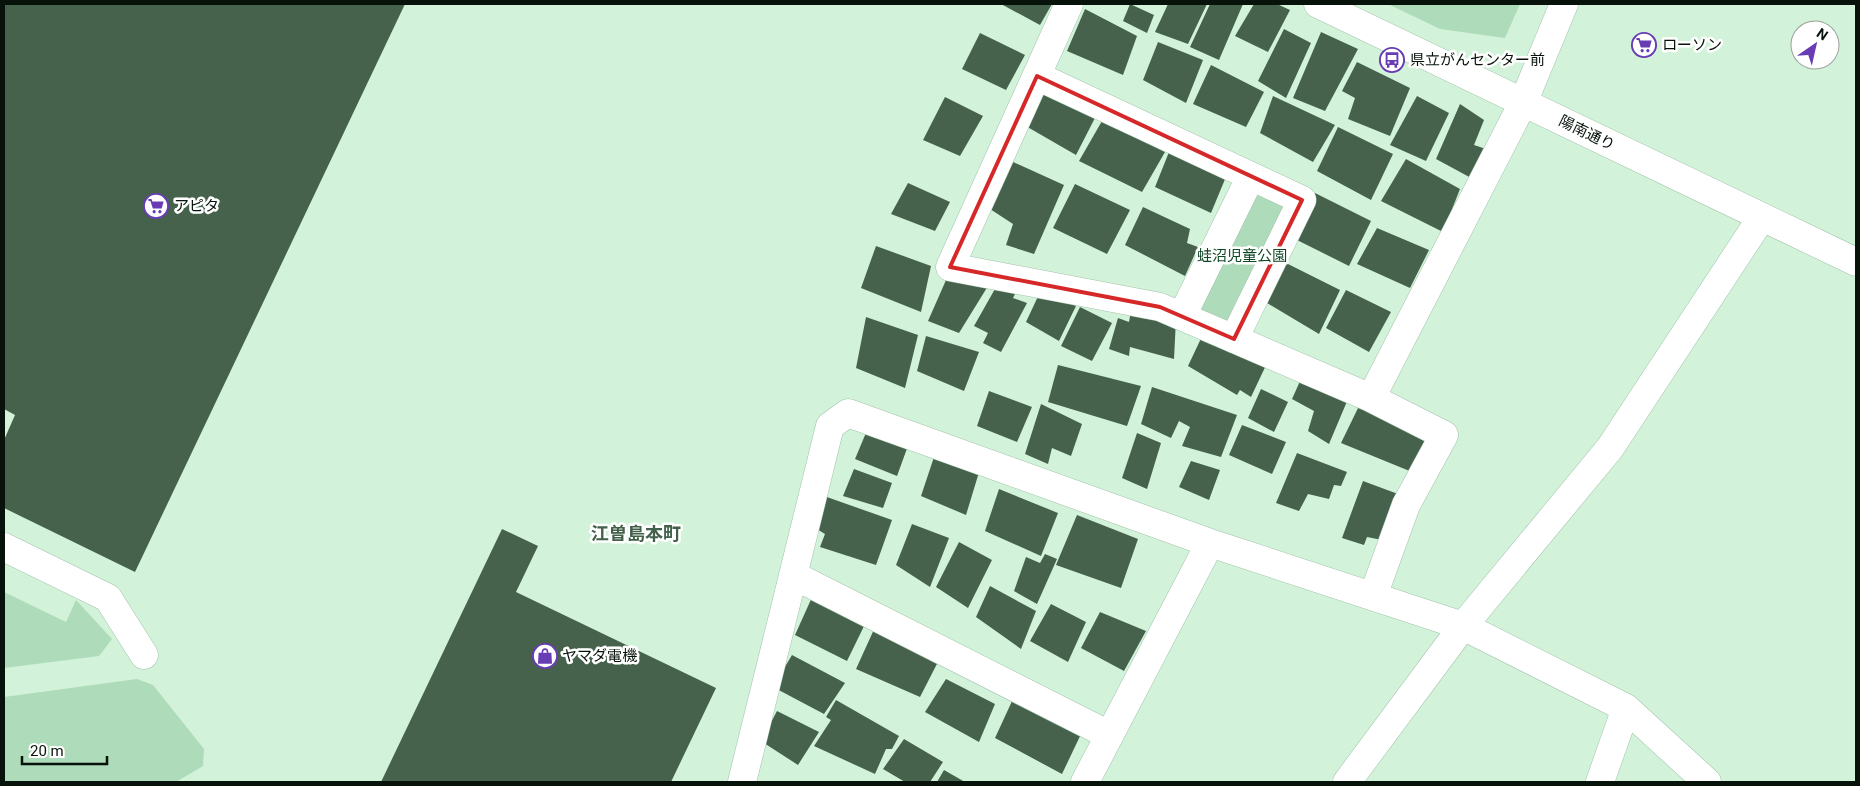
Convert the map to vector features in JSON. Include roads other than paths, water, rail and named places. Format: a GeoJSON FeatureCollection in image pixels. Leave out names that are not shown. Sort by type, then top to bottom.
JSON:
{"type":"FeatureCollection","features":[{"type":"Feature","properties":{"kind":"street"},"geometry":{"type":"LineString","coordinates":[[1069,4],[950,267],[1160,307],[1371,398],[1444,435],[1406,506],[1373,596]]}},
{"type":"Feature","properties":{"kind":"street","name":"陽南通り"},"geometry":{"type":"LineString","coordinates":[[1318,4],[1762,217],[1853,252]]}},
{"type":"Feature","properties":{"kind":"street"},"geometry":{"type":"LineString","coordinates":[[1371,398],[1523,103],[1564,4]]}},
{"type":"Feature","properties":{"kind":"street"},"geometry":{"type":"LineString","coordinates":[[1037,76],[1302,200],[1234,339]]}},
{"type":"Feature","properties":{"kind":"street"},"geometry":{"type":"LineString","coordinates":[[1182,316],[1251,176]]}},
{"type":"Feature","properties":{"kind":"street"},"geometry":{"type":"LineString","coordinates":[[1346,782],[1463,626],[1610,448],[1762,217]]}},
{"type":"Feature","properties":{"kind":"street"},"geometry":{"type":"LineString","coordinates":[[742,782],[830,426],[848,413],[1210,543],[1463,626],[1626,708],[1707,782]]}},
{"type":"Feature","properties":{"kind":"street"},"geometry":{"type":"LineString","coordinates":[[1086,782],[1210,543]]}},
{"type":"Feature","properties":{"kind":"street"},"geometry":{"type":"LineString","coordinates":[[4,547],[108,598],[144,655]]}},
{"type":"Feature","properties":{"kind":"street"},"geometry":{"type":"LineString","coordinates":[[793,575],[1109,735]]}},
{"type":"Feature","properties":{"kind":"street"},"geometry":{"type":"LineString","coordinates":[[1600,782],[1626,708]]}},
{"type":"Feature","properties":{"kind":"place","name":"ローソン"},"geometry":{"type":"Point","coordinates":[1644,45]}},
{"type":"Feature","properties":{"kind":"place","name":"県立がんセンター前"},"geometry":{"type":"Point","coordinates":[1392,60]}},
{"type":"Feature","properties":{"kind":"place","name":"アピタ"},"geometry":{"type":"Point","coordinates":[156,206]}},
{"type":"Feature","properties":{"kind":"place","name":"ヤマダ電機"},"geometry":{"type":"Point","coordinates":[545,656]}},
{"type":"Feature","properties":{"kind":"district","name":"江曽島本町"},"geometry":{"type":"Point","coordinates":[636,533]}},
{"type":"Feature","properties":{"kind":"park label","name":"蛙沼児童公園"},"geometry":{"type":"Point","coordinates":[1242,256]}}]}
